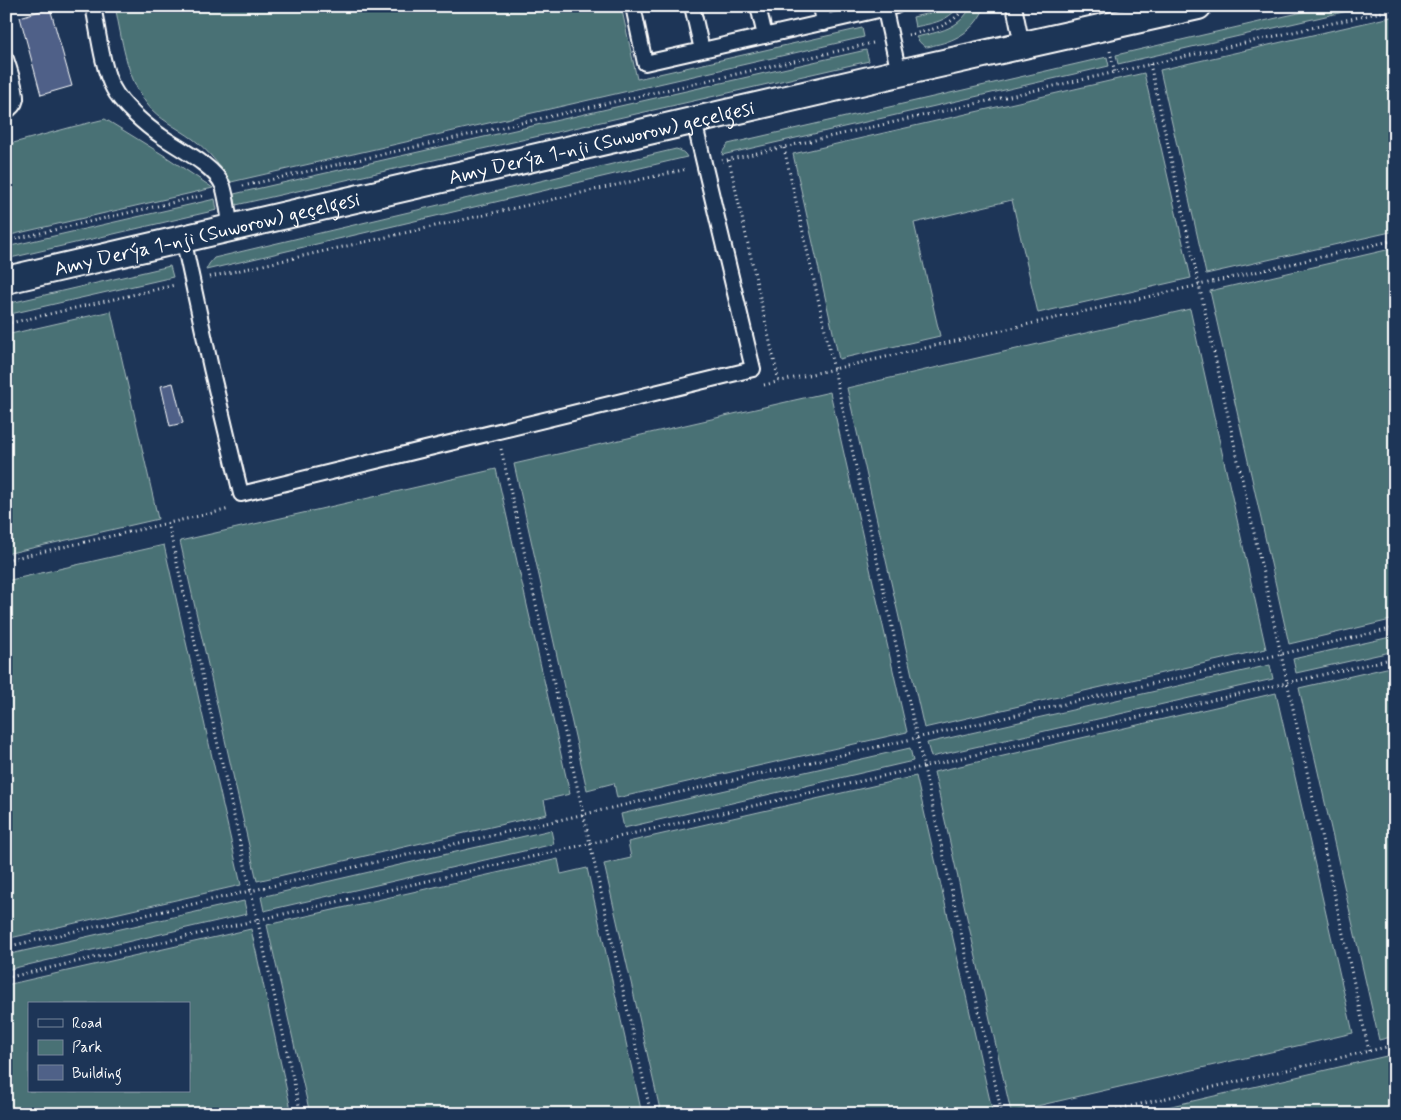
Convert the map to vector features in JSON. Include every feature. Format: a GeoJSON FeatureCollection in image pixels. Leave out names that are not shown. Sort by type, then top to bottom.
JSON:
{"type":"FeatureCollection","features":[{"type":"Feature","properties":{"kind":"street","name":"Amy Derýa 1-nji (Suworow) geçelgesi"},"geometry":{"type":"LineString","coordinates":[[6,280],[899,73],[1198,6]]}},
{"type":"Feature","properties":{"kind":"lane"},"geometry":{"type":"LineString","coordinates":[[93,6],[105,67],[113,88],[131,111],[160,135],[210,169],[222,184],[231,227]]}},
{"type":"Feature","properties":{"kind":"lane"},"geometry":{"type":"LineString","coordinates":[[633,6],[645,63],[888,7],[891,39],[899,73]]}},
{"type":"Feature","properties":{"kind":"lane"},"geometry":{"type":"LineString","coordinates":[[692,6],[702,50]]}},
{"type":"Feature","properties":{"kind":"lane"},"geometry":{"type":"LineString","coordinates":[[758,6],[764,36]]}},
{"type":"Feature","properties":{"kind":"lane"},"geometry":{"type":"LineString","coordinates":[[820,6],[824,23]]}},
{"type":"Feature","properties":{"kind":"lane"},"geometry":{"type":"LineString","coordinates":[[1014,6],[1022,45]]}},
{"type":"Feature","properties":{"kind":"lane"},"geometry":{"type":"LineString","coordinates":[[6,59],[16,99],[14,104],[6,111]]}},
{"type":"Feature","properties":{"kind":"lane"},"geometry":{"type":"LineString","coordinates":[[182,238],[210,368],[241,494],[753,369],[694,121]]}},
{"type":"Feature","properties":{"kind":"path"},"geometry":{"type":"LineString","coordinates":[[6,241],[941,27],[951,22],[962,12],[965,6]]}},
{"type":"Feature","properties":{"kind":"path"},"geometry":{"type":"LineString","coordinates":[[1150,64],[1369,1051]]}},
{"type":"Feature","properties":{"kind":"path"},"geometry":{"type":"LineString","coordinates":[[784,148],[1002,1114]]}},
{"type":"Feature","properties":{"kind":"path"},"geometry":{"type":"LineString","coordinates":[[729,160],[779,382]]}},
{"type":"Feature","properties":{"kind":"path"},"geometry":{"type":"LineString","coordinates":[[500,446],[651,1114]]}},
{"type":"Feature","properties":{"kind":"path"},"geometry":{"type":"LineString","coordinates":[[168,523],[301,1114]]}},
{"type":"Feature","properties":{"kind":"path"},"geometry":{"type":"LineString","coordinates":[[6,947],[1395,628]]}},
{"type":"Feature","properties":{"kind":"path"},"geometry":{"type":"LineString","coordinates":[[6,978],[1395,658]]}},
{"type":"Feature","properties":{"kind":"path"},"geometry":{"type":"LineString","coordinates":[[1097,1114],[1395,1045]]}},
{"type":"Feature","properties":{"kind":"green space"},"geometry":{"type":"Polygon","coordinates":[[[115,6],[621,6],[637,79],[862,28],[864,37],[231,182],[204,148],[168,123],[147,104],[129,70],[115,6]]]}},
{"type":"Feature","properties":{"kind":"green space"},"geometry":{"type":"Polygon","coordinates":[[[944,6],[959,6],[945,19],[915,27],[913,17],[934,12],[944,6]]]}},
{"type":"Feature","properties":{"kind":"green space"},"geometry":{"type":"Polygon","coordinates":[[[971,6],[985,6],[977,21],[959,37],[925,47],[916,37],[941,31],[955,25],[971,6]]]}},
{"type":"Feature","properties":{"kind":"green space"},"geometry":{"type":"Polygon","coordinates":[[[1329,6],[1369,6],[1118,64],[1116,55],[1329,6]]]}},
{"type":"Feature","properties":{"kind":"green space"},"geometry":{"type":"Polygon","coordinates":[[[1395,16],[1395,231],[1206,274],[1160,70],[1395,16]]]}},
{"type":"Feature","properties":{"kind":"green space"},"geometry":{"type":"Polygon","coordinates":[[[866,50],[869,61],[236,205],[234,194],[866,50]]]}},
{"type":"Feature","properties":{"kind":"green space"},"geometry":{"type":"Polygon","coordinates":[[[1107,57],[1109,66],[722,155],[728,144],[1107,57]]]}},
{"type":"Feature","properties":{"kind":"green space"},"geometry":{"type":"Polygon","coordinates":[[[1144,73],[1191,278],[1038,313],[1012,200],[914,223],[940,336],[839,359],[793,154],[1144,73]]]}},
{"type":"Feature","properties":{"kind":"green space"},"geometry":{"type":"Polygon","coordinates":[[[105,119],[213,188],[6,236],[6,145],[105,119]]]}},
{"type":"Feature","properties":{"kind":"green space"},"geometry":{"type":"Polygon","coordinates":[[[676,149],[683,152],[687,157],[206,270],[214,258],[676,149]]]}},
{"type":"Feature","properties":{"kind":"green space"},"geometry":{"type":"Polygon","coordinates":[[[215,199],[217,210],[6,259],[6,247],[215,199]]]}},
{"type":"Feature","properties":{"kind":"green space"},"geometry":{"type":"Polygon","coordinates":[[[1395,248],[1395,619],[1289,644],[1210,291],[1395,248]]]}},
{"type":"Feature","properties":{"kind":"green space"},"geometry":{"type":"Polygon","coordinates":[[[170,266],[173,277],[6,315],[6,304],[170,266]]]}},
{"type":"Feature","properties":{"kind":"green space"},"geometry":{"type":"Polygon","coordinates":[[[1190,309],[1266,649],[924,728],[847,388],[1190,309]]]}},
{"type":"Feature","properties":{"kind":"green space"},"geometry":{"type":"Polygon","coordinates":[[[111,311],[158,519],[6,554],[6,335],[111,311]]]}},
{"type":"Feature","properties":{"kind":"green space"},"geometry":{"type":"Polygon","coordinates":[[[830,392],[907,732],[617,798],[614,783],[587,790],[514,464],[830,392]]]}},
{"type":"Feature","properties":{"kind":"green space"},"geometry":{"type":"Polygon","coordinates":[[[496,469],[570,794],[544,800],[547,814],[257,881],[180,541],[496,469]]]}},
{"type":"Feature","properties":{"kind":"green space"},"geometry":{"type":"Polygon","coordinates":[[[164,545],[241,885],[6,939],[6,581],[164,545]]]}},
{"type":"Feature","properties":{"kind":"green space"},"geometry":{"type":"Polygon","coordinates":[[[1395,636],[1395,651],[1296,673],[1293,659],[1395,636]]]}},
{"type":"Feature","properties":{"kind":"green space"},"geometry":{"type":"Polygon","coordinates":[[[1270,665],[1273,679],[931,757],[927,743],[1270,665]]]}},
{"type":"Feature","properties":{"kind":"green space"},"geometry":{"type":"Polygon","coordinates":[[[1395,666],[1395,1036],[1379,1040],[1299,688],[1395,666]]]}},
{"type":"Feature","properties":{"kind":"green space"},"geometry":{"type":"Polygon","coordinates":[[[1276,693],[1353,1033],[1011,1112],[934,772],[1276,693]]]}},
{"type":"Feature","properties":{"kind":"green space"},"geometry":{"type":"Polygon","coordinates":[[[910,748],[913,761],[624,828],[621,814],[910,748]]]}},
{"type":"Feature","properties":{"kind":"green space"},"geometry":{"type":"Polygon","coordinates":[[[916,776],[993,1114],[661,1114],[604,864],[631,858],[628,842],[916,776]]]}},
{"type":"Feature","properties":{"kind":"green space"},"geometry":{"type":"Polygon","coordinates":[[[551,830],[554,844],[264,911],[261,897],[551,830]]]}},
{"type":"Feature","properties":{"kind":"green space"},"geometry":{"type":"Polygon","coordinates":[[[558,859],[561,874],[587,868],[642,1114],[310,1114],[267,925],[558,859]]]}},
{"type":"Feature","properties":{"kind":"green space"},"geometry":{"type":"Polygon","coordinates":[[[244,901],[247,914],[6,970],[6,955],[244,901]]]}},
{"type":"Feature","properties":{"kind":"green space"},"geometry":{"type":"Polygon","coordinates":[[[251,929],[292,1114],[6,1114],[6,985],[251,929]]]}},
{"type":"Feature","properties":{"kind":"green space"},"geometry":{"type":"Polygon","coordinates":[[[1395,1054],[1395,1114],[1137,1114],[1395,1054]]]}},
{"type":"Feature","properties":{"kind":"building"},"geometry":{"type":"Polygon","coordinates":[[[50,8],[72,86],[41,95],[20,17],[50,8]]]}},
{"type":"Feature","properties":{"kind":"building"},"geometry":{"type":"Polygon","coordinates":[[[173,383],[183,423],[170,426],[161,386],[173,383]]]}}]}
